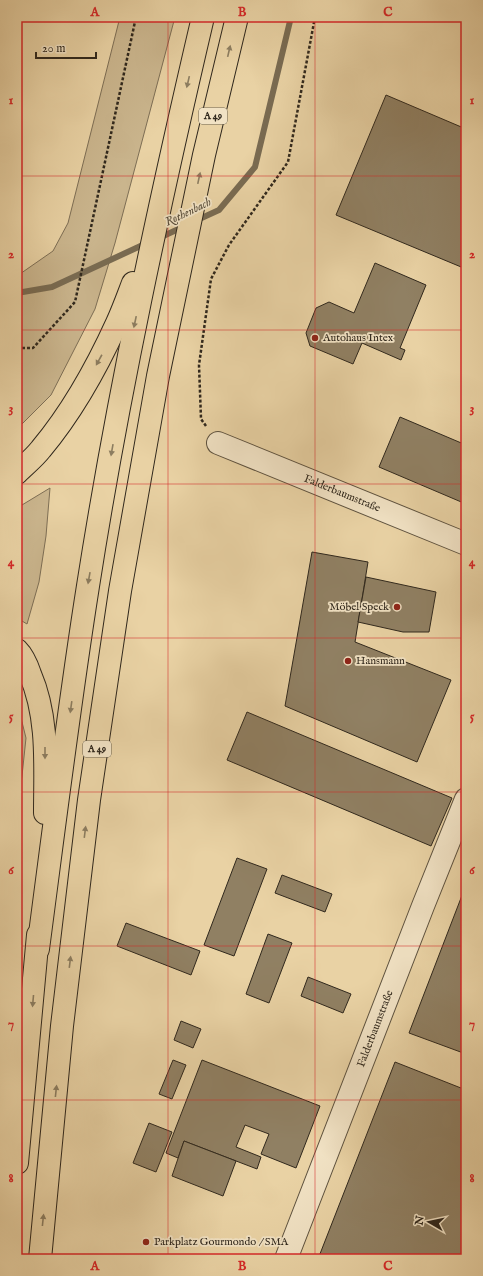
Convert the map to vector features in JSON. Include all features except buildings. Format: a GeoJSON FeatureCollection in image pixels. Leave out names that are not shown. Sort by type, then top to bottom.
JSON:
{"type":"FeatureCollection","features":[{"type":"Feature","properties":{"kind":"highway"},"geometry":{"type":"LineString","coordinates":[[17,473],[40,450],[66,415],[101,356],[118,322],[145,258],[155,225],[203,17]]}},
{"type":"Feature","properties":{"kind":"highway","name":"A 49"},"geometry":{"type":"LineString","coordinates":[[40,1259],[62,1026],[89,800],[122,583],[158,376],[204,155],[237,17]]}},
{"type":"Feature","properties":{"kind":"highway","name":"A 49"},"geometry":{"type":"LineString","coordinates":[[17,1163],[38,949],[88,586],[145,258]]}},
{"type":"Feature","properties":{"kind":"highway"},"geometry":{"type":"LineString","coordinates":[[17,650],[21,654],[36,688],[43,716],[45,743],[45,814],[38,949]]}},
{"type":"Feature","properties":{"kind":"street","name":"Falderbaumstraße"},"geometry":{"type":"LineString","coordinates":[[218,443],[466,544]]}},
{"type":"Feature","properties":{"kind":"street","name":"Falderbaumstraße"},"geometry":{"type":"LineString","coordinates":[[286,1259],[466,798]]}},
{"type":"Feature","properties":{"kind":"path"},"geometry":{"type":"LineString","coordinates":[[17,348],[33,348],[75,302],[136,17]]}},
{"type":"Feature","properties":{"kind":"path"},"geometry":{"type":"LineString","coordinates":[[218,443],[201,419],[199,381],[199,365],[212,279],[229,245],[288,162],[315,17]]}},
{"type":"Feature","properties":{"kind":"shaded area"},"geometry":{"type":"Polygon","coordinates":[[[120,17],[175,17],[115,243],[95,309],[51,395],[17,429],[17,276],[53,251],[68,223],[120,17]]]}},
{"type":"Feature","properties":{"kind":"shaded area"},"geometry":{"type":"Polygon","coordinates":[[[50,488],[46,536],[39,582],[27,624],[17,618],[17,508],[50,488]]]}},
{"type":"Feature","properties":{"kind":"shaded area"},"geometry":{"type":"Polygon","coordinates":[[[17,702],[26,738],[17,823],[17,702]]]}},
{"type":"Feature","properties":{"kind":"waterway","name":"Rothenbach"},"geometry":{"type":"LineString","coordinates":[[195,221],[219,210],[255,167],[291,17]]}},
{"type":"Feature","properties":{"kind":"waterway","name":"Rothenbach"},"geometry":{"type":"LineString","coordinates":[[159,238],[185,226]]}},
{"type":"Feature","properties":{"kind":"waterway","name":"Rothenbach"},"geometry":{"type":"LineString","coordinates":[[17,293],[52,287],[147,243]]}},
{"type":"Feature","properties":{"kind":"place","name":"Autohaus Intex"},"geometry":{"type":"Point","coordinates":[315,338]}},
{"type":"Feature","properties":{"kind":"place","name":"Möbel Speck"},"geometry":{"type":"Point","coordinates":[397,607]}},
{"type":"Feature","properties":{"kind":"place","name":"Hansmann"},"geometry":{"type":"Point","coordinates":[348,661]}},
{"type":"Feature","properties":{"kind":"place","name":"Parkplatz Gourmondo / SMA"},"geometry":{"type":"Point","coordinates":[146,1242]}}]}
